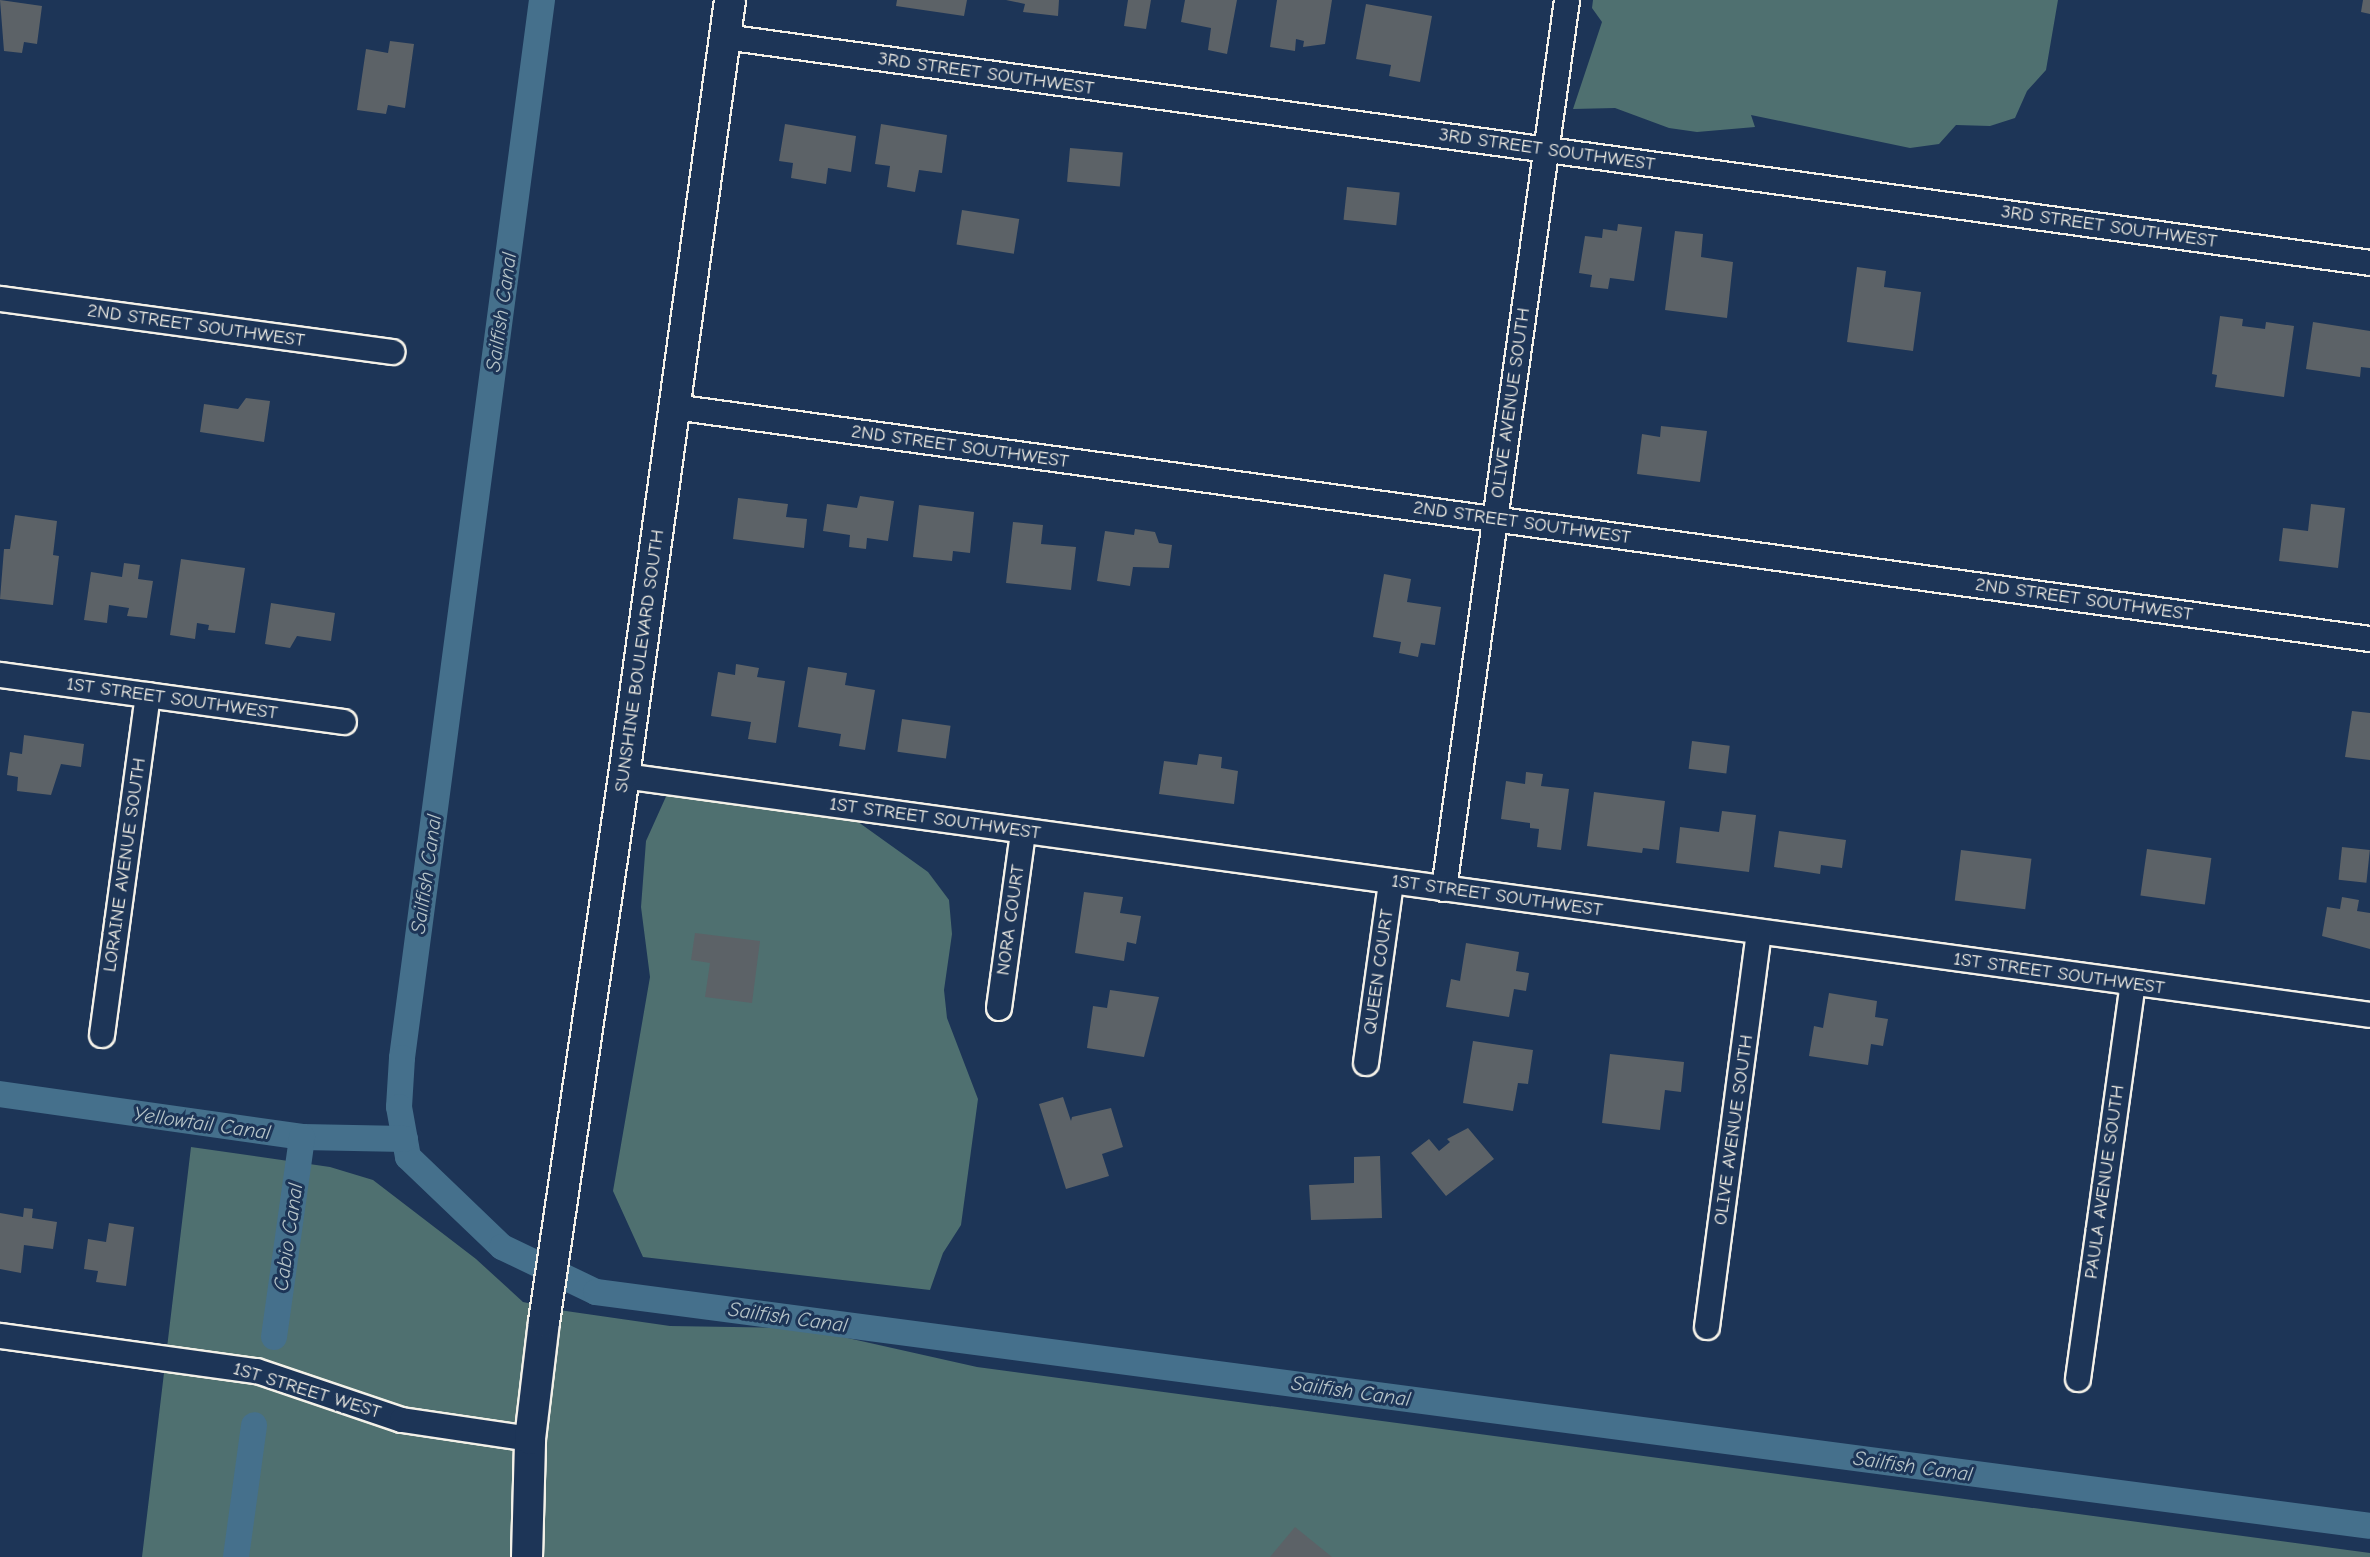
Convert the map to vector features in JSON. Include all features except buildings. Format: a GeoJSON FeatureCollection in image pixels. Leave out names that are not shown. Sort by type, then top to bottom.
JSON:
{"type":"FeatureCollection","features":[{"type":"Feature","properties":{"kind":"street","name":"SUNSHINE BOULEVARD SOUTH"},"geometry":{"type":"LineString","coordinates":[[527,1557],[530,1439],[544,1322],[625,776],[730,0]]}},
{"type":"Feature","properties":{"kind":"street","name":"OLIVE AVENUE SOUTH"},"geometry":{"type":"LineString","coordinates":[[1444,889],[1567,0]]}},
{"type":"Feature","properties":{"kind":"street","name":"3RD STREET SOUTHWEST"},"geometry":{"type":"LineString","coordinates":[[725,37],[2370,264]]}},
{"type":"Feature","properties":{"kind":"street","name":"2ND STREET SOUTHWEST"},"geometry":{"type":"LineString","coordinates":[[0,299],[392,352]]}},
{"type":"Feature","properties":{"kind":"street","name":"2ND STREET SOUTHWEST"},"geometry":{"type":"LineString","coordinates":[[674,407],[2370,639]]}},
{"type":"Feature","properties":{"kind":"street","name":"1ST STREET SOUTHWEST"},"geometry":{"type":"LineString","coordinates":[[0,675],[344,722]]}},
{"type":"Feature","properties":{"kind":"street","name":"LORAINE AVENUE SOUTH"},"geometry":{"type":"LineString","coordinates":[[102,1035],[148,695]]}},
{"type":"Feature","properties":{"kind":"street","name":"1ST STREET SOUTHWEST"},"geometry":{"type":"LineString","coordinates":[[625,776],[2133,985],[2370,1015]]}},
{"type":"Feature","properties":{"kind":"street","name":"NORA COURT"},"geometry":{"type":"LineString","coordinates":[[999,1008],[1023,832]]}},
{"type":"Feature","properties":{"kind":"street","name":"QUEEN COURT"},"geometry":{"type":"LineString","coordinates":[[1366,1063],[1391,882]]}},
{"type":"Feature","properties":{"kind":"street","name":"OLIVE AVENUE SOUTH"},"geometry":{"type":"LineString","coordinates":[[1707,1327],[1759,932]]}},
{"type":"Feature","properties":{"kind":"street","name":"PAULA AVENUE SOUTH"},"geometry":{"type":"LineString","coordinates":[[2078,1380],[2133,985]]}},
{"type":"Feature","properties":{"kind":"street","name":"1ST STREET WEST"},"geometry":{"type":"LineString","coordinates":[[0,1336],[257,1371],[402,1420],[530,1439]]}},
{"type":"Feature","properties":{"kind":"green space"},"geometry":{"type":"Polygon","coordinates":[[[1593,0],[2058,0],[2046,70],[2027,91],[2015,118],[1990,126],[1956,125],[1939,144],[1910,148],[1751,115],[1755,127],[1697,132],[1669,128],[1615,108],[1573,109],[1602,22],[1592,8],[1593,0]]]}},
{"type":"Feature","properties":{"kind":"green space"},"geometry":{"type":"Polygon","coordinates":[[[673,781],[833,804],[928,872],[949,900],[952,934],[944,990],[947,1018],[978,1099],[961,1225],[943,1253],[930,1290],[643,1257],[613,1191],[650,977],[641,907],[646,841],[673,781]]]}},
{"type":"Feature","properties":{"kind":"green space"},"geometry":{"type":"Polygon","coordinates":[[[191,1147],[330,1167],[373,1180],[476,1259],[523,1302],[533,1304],[514,1557],[142,1557],[191,1147]]]}},
{"type":"Feature","properties":{"kind":"green space"},"geometry":{"type":"Polygon","coordinates":[[[559,1310],[670,1326],[803,1328],[977,1367],[2370,1553],[2370,1557],[540,1557],[544,1439],[559,1310]]]}},
{"type":"Feature","properties":{"kind":"waterway","name":"Sailfish Canal"},"geometry":{"type":"LineString","coordinates":[[542,0],[402,1058],[399,1107],[408,1157],[502,1247],[596,1292],[2370,1526]]}},
{"type":"Feature","properties":{"kind":"waterway","name":"Yellowtail Canal"},"geometry":{"type":"LineString","coordinates":[[0,1094],[302,1137],[405,1139]]}},
{"type":"Feature","properties":{"kind":"waterway","name":"Cabio Canal"},"geometry":{"type":"LineString","coordinates":[[274,1337],[302,1137]]}},
{"type":"Feature","properties":{"kind":"waterway","name":"Cabio Canal"},"geometry":{"type":"LineString","coordinates":[[236,1557],[254,1425]]}}]}
